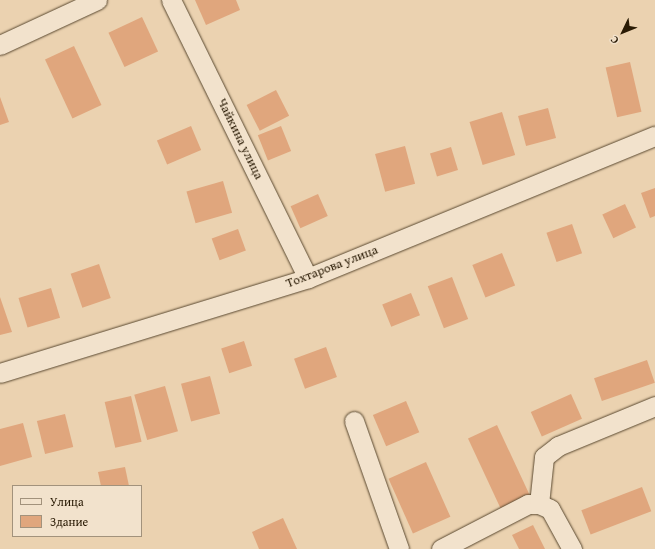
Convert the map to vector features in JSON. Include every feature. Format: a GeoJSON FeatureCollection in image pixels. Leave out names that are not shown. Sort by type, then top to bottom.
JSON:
{"type":"FeatureCollection","features":[{"type":"Feature","properties":{"kind":"street"},"geometry":{"type":"LineString","coordinates":[[0,45],[98,0]]}},
{"type":"Feature","properties":{"kind":"street","name":"Чайкина улица"},"geometry":{"type":"LineString","coordinates":[[171,0],[308,278]]}},
{"type":"Feature","properties":{"kind":"street","name":"Тохтарова улица"},"geometry":{"type":"LineString","coordinates":[[0,373],[308,278],[655,136]]}},
{"type":"Feature","properties":{"kind":"street"},"geometry":{"type":"LineString","coordinates":[[539,504],[544,457],[558,446],[654,410]]}},
{"type":"Feature","properties":{"kind":"street"},"geometry":{"type":"LineString","coordinates":[[354,421],[399,549]]}},
{"type":"Feature","properties":{"kind":"street"},"geometry":{"type":"LineString","coordinates":[[441,549],[528,504],[539,504],[550,509],[572,549]]}},
{"type":"Feature","properties":{"kind":"building"},"geometry":{"type":"Polygon","coordinates":[[[195,0],[236,0],[240,10],[206,25],[195,0]]]}},
{"type":"Feature","properties":{"kind":"building"},"geometry":{"type":"Polygon","coordinates":[[[142,17],[158,51],[125,67],[108,33],[142,17]]]}},
{"type":"Feature","properties":{"kind":"building"},"geometry":{"type":"Polygon","coordinates":[[[74,46],[101,105],[72,118],[45,60],[74,46]]]}},
{"type":"Feature","properties":{"kind":"building"},"geometry":{"type":"Polygon","coordinates":[[[630,62],[641,112],[617,117],[606,68],[630,62]]]}},
{"type":"Feature","properties":{"kind":"building"},"geometry":{"type":"Polygon","coordinates":[[[276,90],[289,116],[260,131],[247,105],[276,90]]]}},
{"type":"Feature","properties":{"kind":"building"},"geometry":{"type":"Polygon","coordinates":[[[0,97],[9,122],[0,125],[0,97]]]}},
{"type":"Feature","properties":{"kind":"building"},"geometry":{"type":"Polygon","coordinates":[[[548,108],[556,138],[526,146],[518,116],[548,108]]]}},
{"type":"Feature","properties":{"kind":"building"},"geometry":{"type":"Polygon","coordinates":[[[502,112],[515,155],[483,165],[469,122],[502,112]]]}},
{"type":"Feature","properties":{"kind":"building"},"geometry":{"type":"Polygon","coordinates":[[[191,126],[201,150],[167,164],[157,140],[191,126]]]}},
{"type":"Feature","properties":{"kind":"building"},"geometry":{"type":"Polygon","coordinates":[[[281,126],[291,151],[268,160],[258,135],[281,126]]]}},
{"type":"Feature","properties":{"kind":"building"},"geometry":{"type":"Polygon","coordinates":[[[405,146],[415,184],[385,192],[375,154],[405,146]]]}},
{"type":"Feature","properties":{"kind":"building"},"geometry":{"type":"Polygon","coordinates":[[[451,147],[458,170],[437,176],[430,153],[451,147]]]}},
{"type":"Feature","properties":{"kind":"building"},"geometry":{"type":"Polygon","coordinates":[[[223,181],[232,213],[196,223],[186,191],[223,181]]]}},
{"type":"Feature","properties":{"kind":"building"},"geometry":{"type":"Polygon","coordinates":[[[655,188],[655,216],[650,218],[641,193],[655,188]]]}},
{"type":"Feature","properties":{"kind":"building"},"geometry":{"type":"Polygon","coordinates":[[[318,194],[328,216],[300,228],[291,206],[318,194]]]}},
{"type":"Feature","properties":{"kind":"building"},"geometry":{"type":"Polygon","coordinates":[[[625,204],[636,228],[613,238],[602,215],[625,204]]]}},
{"type":"Feature","properties":{"kind":"building"},"geometry":{"type":"Polygon","coordinates":[[[572,224],[582,253],[557,262],[546,233],[572,224]]]}},
{"type":"Feature","properties":{"kind":"building"},"geometry":{"type":"Polygon","coordinates":[[[238,229],[246,251],[220,260],[212,239],[238,229]]]}},
{"type":"Feature","properties":{"kind":"building"},"geometry":{"type":"Polygon","coordinates":[[[502,253],[515,285],[485,297],[472,265],[502,253]]]}},
{"type":"Feature","properties":{"kind":"building"},"geometry":{"type":"Polygon","coordinates":[[[99,264],[111,298],[82,308],[71,274],[99,264]]]}},
{"type":"Feature","properties":{"kind":"building"},"geometry":{"type":"Polygon","coordinates":[[[452,277],[468,319],[444,328],[428,286],[452,277]]]}},
{"type":"Feature","properties":{"kind":"building"},"geometry":{"type":"Polygon","coordinates":[[[51,288],[60,318],[28,328],[18,298],[51,288]]]}},
{"type":"Feature","properties":{"kind":"building"},"geometry":{"type":"Polygon","coordinates":[[[411,293],[420,315],[391,327],[382,305],[411,293]]]}},
{"type":"Feature","properties":{"kind":"building"},"geometry":{"type":"Polygon","coordinates":[[[0,297],[12,332],[0,335],[0,297]]]}},
{"type":"Feature","properties":{"kind":"building"},"geometry":{"type":"Polygon","coordinates":[[[244,341],[252,366],[229,373],[221,348],[244,341]]]}},
{"type":"Feature","properties":{"kind":"building"},"geometry":{"type":"Polygon","coordinates":[[[326,347],[337,377],[305,389],[294,359],[326,347]]]}},
{"type":"Feature","properties":{"kind":"building"},"geometry":{"type":"Polygon","coordinates":[[[647,360],[655,383],[602,401],[594,378],[647,360]]]}},
{"type":"Feature","properties":{"kind":"building"},"geometry":{"type":"Polygon","coordinates":[[[210,376],[220,414],[191,421],[181,384],[210,376]]]}},
{"type":"Feature","properties":{"kind":"building"},"geometry":{"type":"Polygon","coordinates":[[[165,386],[178,431],[147,440],[134,395],[165,386]]]}},
{"type":"Feature","properties":{"kind":"building"},"geometry":{"type":"Polygon","coordinates":[[[571,394],[582,419],[542,437],[531,412],[571,394]]]}},
{"type":"Feature","properties":{"kind":"building"},"geometry":{"type":"Polygon","coordinates":[[[131,396],[142,442],[115,448],[105,402],[131,396]]]}},
{"type":"Feature","properties":{"kind":"building"},"geometry":{"type":"Polygon","coordinates":[[[406,401],[419,432],[386,446],[373,415],[406,401]]]}},
{"type":"Feature","properties":{"kind":"building"},"geometry":{"type":"Polygon","coordinates":[[[65,414],[73,447],[45,454],[37,421],[65,414]]]}},
{"type":"Feature","properties":{"kind":"building"},"geometry":{"type":"Polygon","coordinates":[[[23,423],[32,457],[0,466],[0,429],[23,423]]]}},
{"type":"Feature","properties":{"kind":"building"},"geometry":{"type":"Polygon","coordinates":[[[497,425],[530,495],[501,508],[468,439],[497,425]]]}},
{"type":"Feature","properties":{"kind":"building"},"geometry":{"type":"Polygon","coordinates":[[[426,462],[450,517],[413,533],[389,479],[426,462]]]}},
{"type":"Feature","properties":{"kind":"building"},"geometry":{"type":"Polygon","coordinates":[[[125,467],[129,485],[101,485],[98,472],[125,467]]]}},
{"type":"Feature","properties":{"kind":"building"},"geometry":{"type":"Polygon","coordinates":[[[642,487],[651,511],[591,535],[581,510],[642,487]]]}},
{"type":"Feature","properties":{"kind":"building"},"geometry":{"type":"Polygon","coordinates":[[[283,518],[297,549],[259,549],[252,532],[283,518]]]}},
{"type":"Feature","properties":{"kind":"building"},"geometry":{"type":"Polygon","coordinates":[[[533,525],[545,549],[519,549],[512,535],[533,525]]]}}]}
